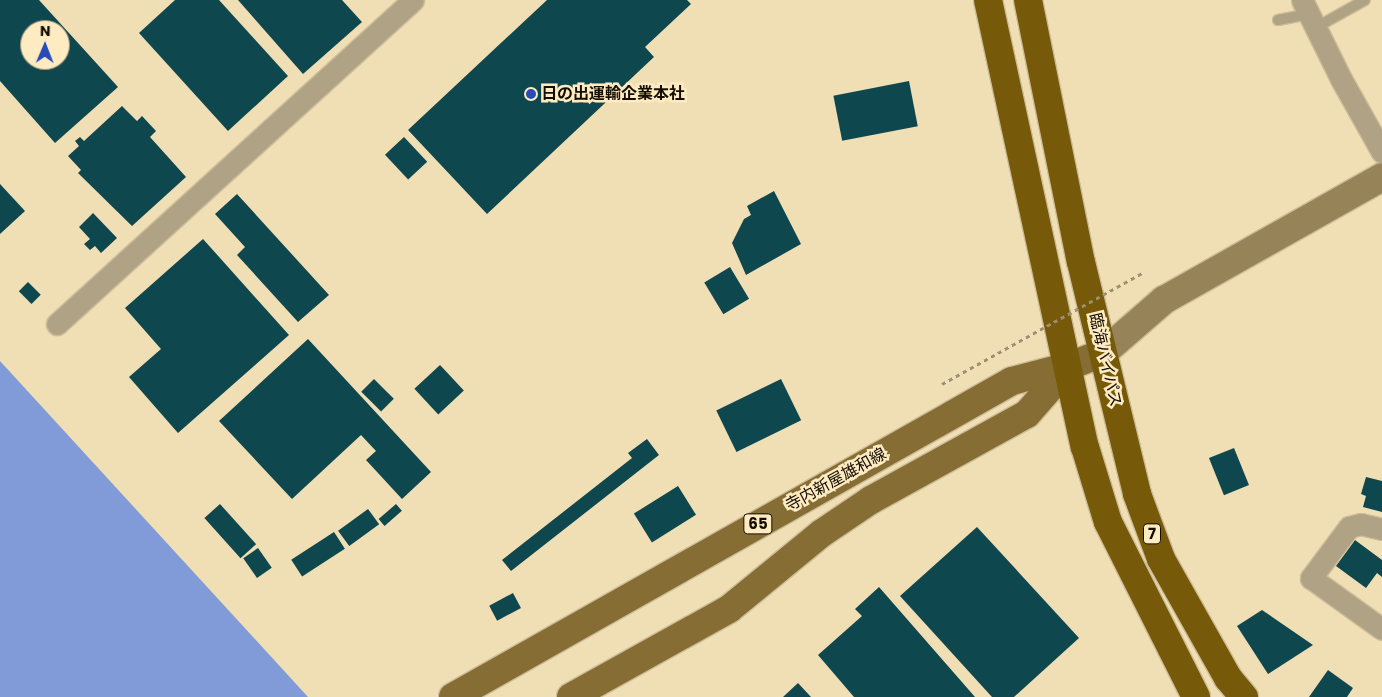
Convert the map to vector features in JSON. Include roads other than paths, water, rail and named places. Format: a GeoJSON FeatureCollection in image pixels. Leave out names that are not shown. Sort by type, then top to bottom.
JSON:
{"type":"FeatureCollection","features":[{"type":"Feature","properties":{"kind":"highway","name":"7"},"geometry":{"type":"LineString","coordinates":[[988,0],[1069,366],[1085,447],[1108,522],[1196,697]]}},
{"type":"Feature","properties":{"kind":"highway","name":"臨海バイパス"},"geometry":{"type":"LineString","coordinates":[[1028,0],[1102,352],[1137,494],[1162,559],[1228,678],[1244,697]]}},
{"type":"Feature","properties":{"kind":"main road","name":"寺内新屋雄和線"},"geometry":{"type":"LineString","coordinates":[[453,697],[1012,381],[1069,366],[1102,352]]}},
{"type":"Feature","properties":{"kind":"main road","name":"寺内新屋雄和線"},"geometry":{"type":"LineString","coordinates":[[571,697],[729,609],[822,533],[871,500],[1026,414],[1069,366]]}},
{"type":"Feature","properties":{"kind":"street"},"geometry":{"type":"LineString","coordinates":[[57,324],[413,0]]}},
{"type":"Feature","properties":{"kind":"street"},"geometry":{"type":"LineString","coordinates":[[1308,14],[1382,152]]}},
{"type":"Feature","properties":{"kind":"street"},"geometry":{"type":"LineString","coordinates":[[1102,352],[1164,300],[1382,177]]}},
{"type":"Feature","properties":{"kind":"street"},"geometry":{"type":"LineString","coordinates":[[1382,529],[1361,524],[1349,527],[1311,578],[1382,629]]}},
{"type":"Feature","properties":{"kind":"lane"},"geometry":{"type":"LineString","coordinates":[[1278,20],[1365,0]]}},
{"type":"Feature","properties":{"kind":"water"},"geometry":{"type":"Polygon","coordinates":[[[0,361],[308,697],[0,697],[0,361]]]}},
{"type":"Feature","properties":{"kind":"place","name":"日の出運輸企業本社"},"geometry":{"type":"Point","coordinates":[531,94]}}]}
